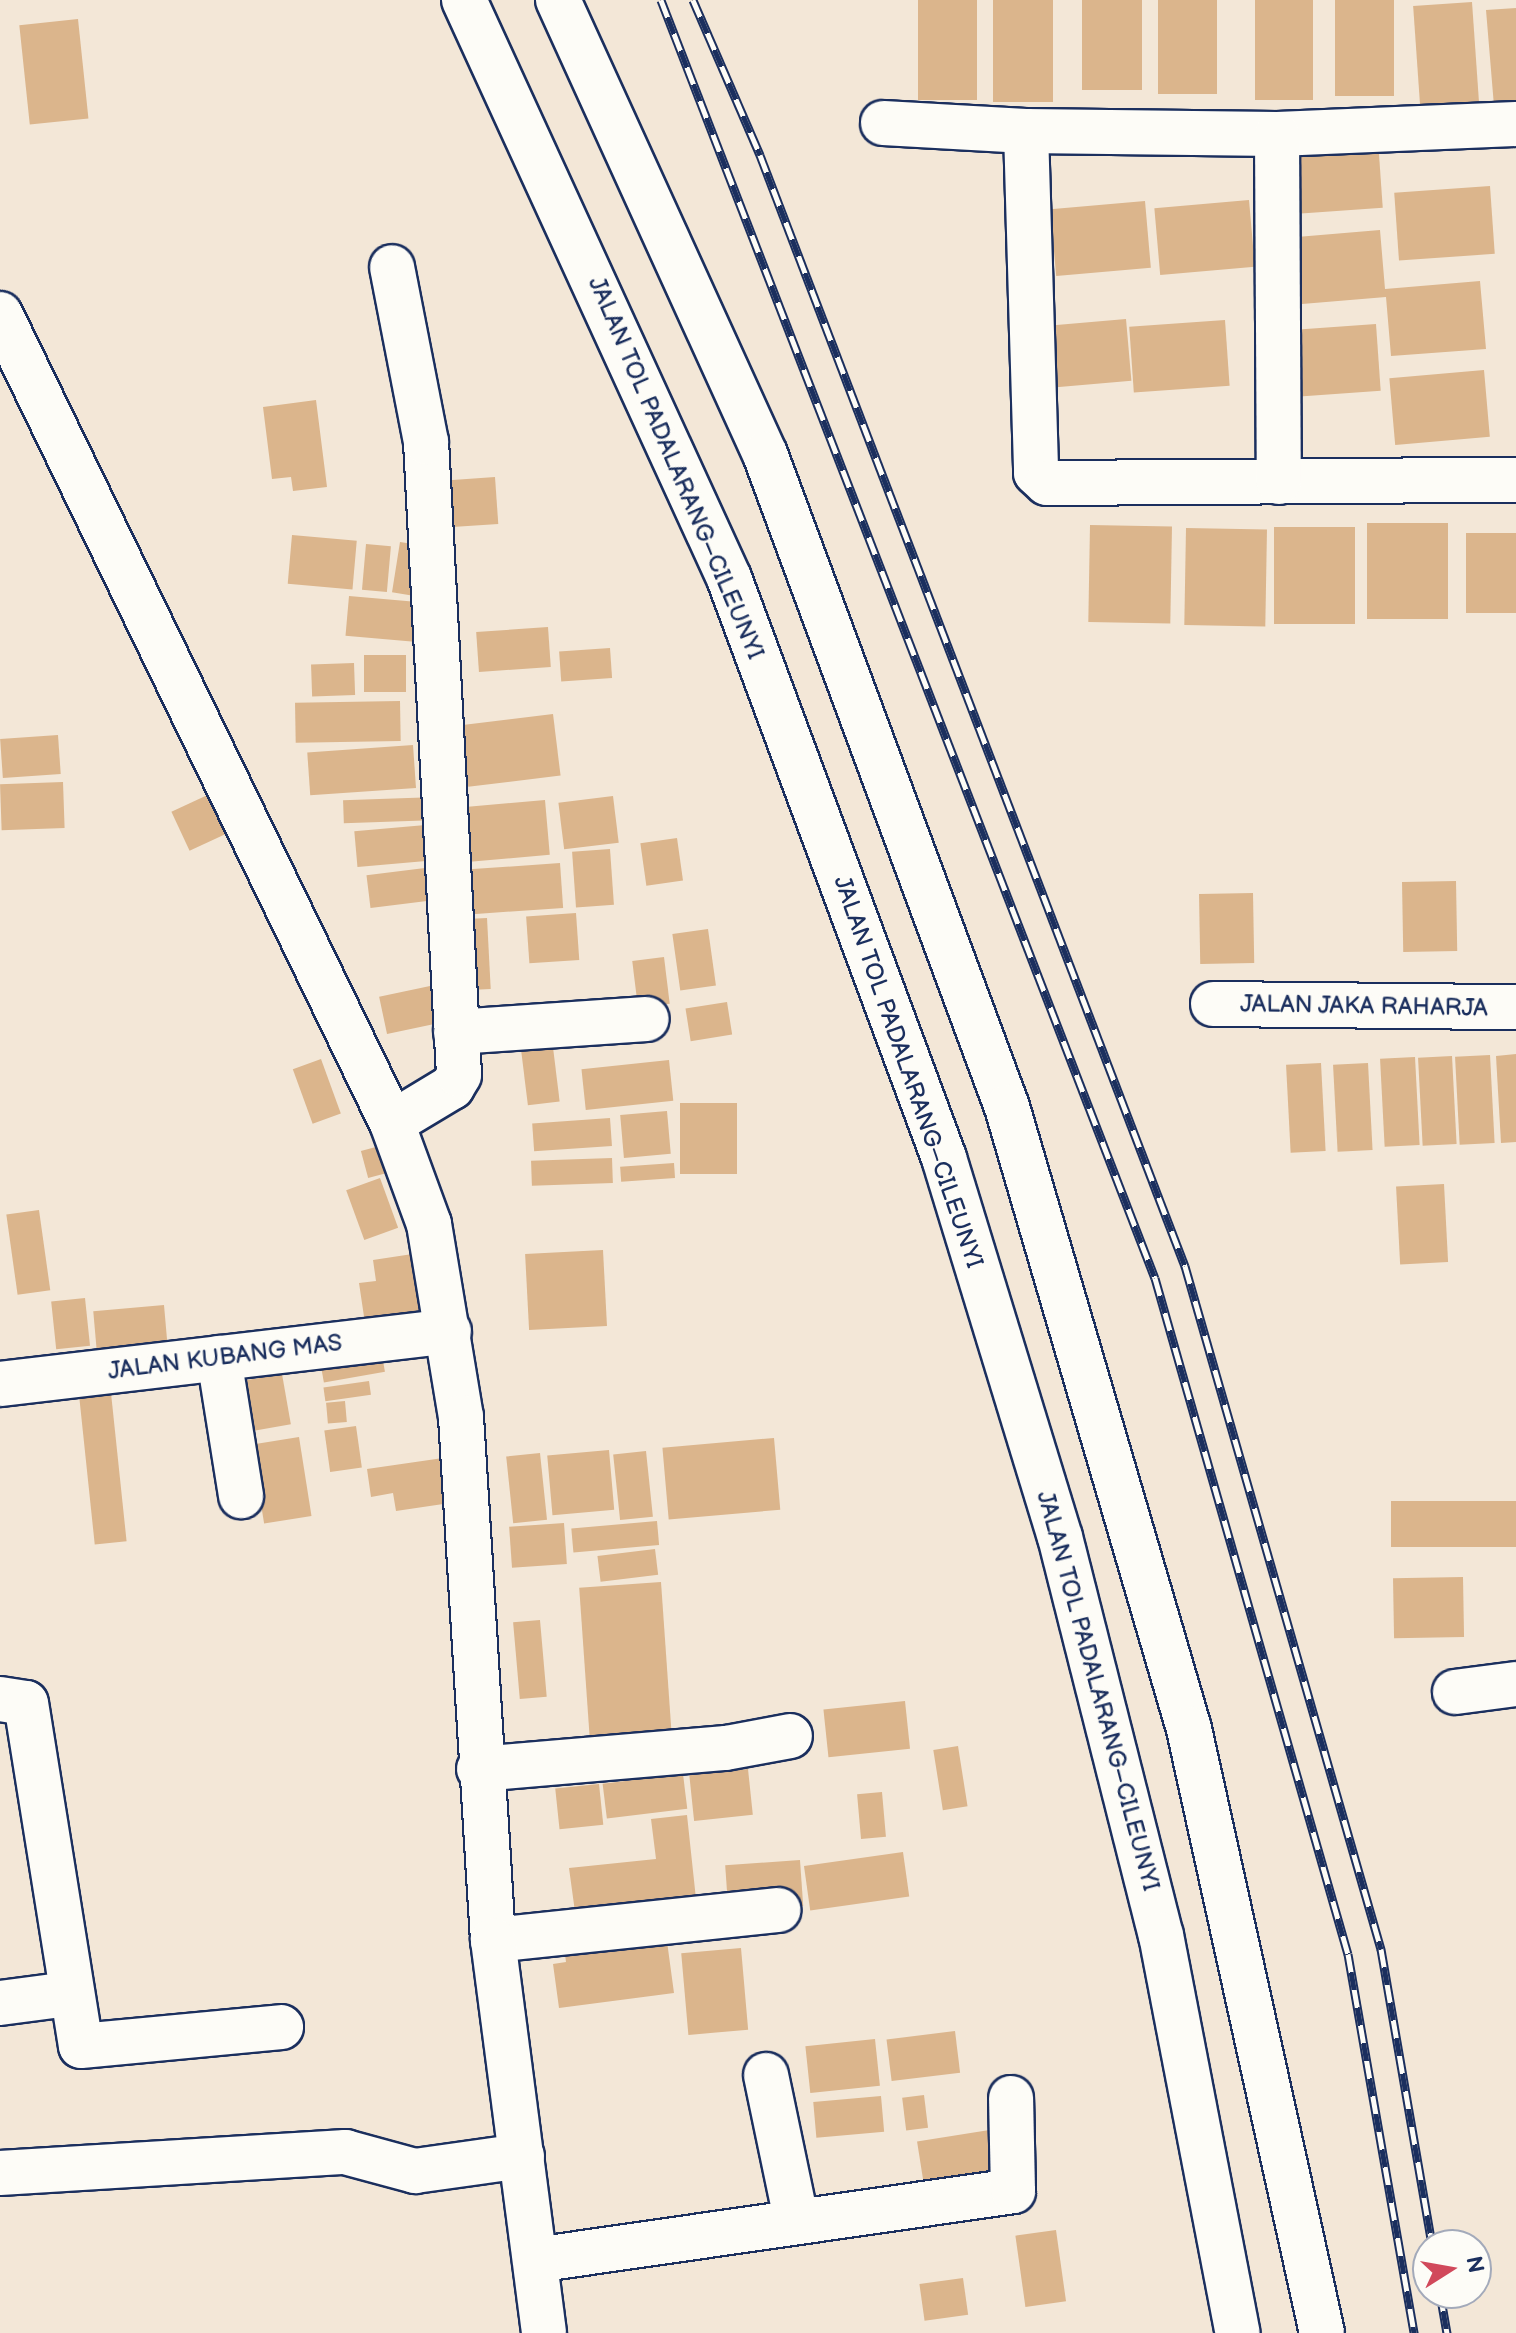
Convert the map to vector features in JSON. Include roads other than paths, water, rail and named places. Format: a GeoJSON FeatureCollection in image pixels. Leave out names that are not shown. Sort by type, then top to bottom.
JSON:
{"type":"FeatureCollection","features":[{"type":"Feature","properties":{"kind":"main road","name":"JALAN TOL PADALARANG–CILEUNYI"},"geometry":{"type":"LineString","coordinates":[[464,0],[729,578],[944,1158],[1060,1537],[1157,1920],[1238,2333]]}},
{"type":"Feature","properties":{"kind":"main road"},"geometry":{"type":"LineString","coordinates":[[558,0],[765,454],[1007,1107],[1189,1729],[1322,2333]]}},
{"type":"Feature","properties":{"kind":"main road"},"geometry":{"type":"LineString","coordinates":[[883,123],[1026,131],[1277,134],[1516,124]]}},
{"type":"Feature","properties":{"kind":"main road"},"geometry":{"type":"LineString","coordinates":[[1026,131],[1036,473],[1066,487],[1516,480]]}},
{"type":"Feature","properties":{"kind":"main road"},"geometry":{"type":"LineString","coordinates":[[1277,134],[1279,482]]}},
{"type":"Feature","properties":{"kind":"main road"},"geometry":{"type":"LineString","coordinates":[[392,267],[426,442],[459,1075],[452,1087],[392,1123]]}},
{"type":"Feature","properties":{"kind":"main road"},"geometry":{"type":"LineString","coordinates":[[0,314],[392,1123],[429,1224],[449,1331],[493,1940],[544,2333]]}},
{"type":"Feature","properties":{"kind":"main road","name":"JALAN JAKA RAHARJA"},"geometry":{"type":"LineString","coordinates":[[1213,1004],[1516,1007]]}},
{"type":"Feature","properties":{"kind":"main road"},"geometry":{"type":"LineString","coordinates":[[456,1032],[647,1019]]}},
{"type":"Feature","properties":{"kind":"main road","name":"JALAN KUBANG MAS"},"geometry":{"type":"LineString","coordinates":[[0,1384],[449,1331]]}},
{"type":"Feature","properties":{"kind":"main road"},"geometry":{"type":"LineString","coordinates":[[219,1358],[241,1496]]}},
{"type":"Feature","properties":{"kind":"main road"},"geometry":{"type":"LineString","coordinates":[[1455,1692],[1516,1684]]}},
{"type":"Feature","properties":{"kind":"main road"},"geometry":{"type":"LineString","coordinates":[[0,1699],[26,1703],[68,1994],[78,2039],[88,2048],[281,2027]]}},
{"type":"Feature","properties":{"kind":"main road"},"geometry":{"type":"LineString","coordinates":[[479,1769],[726,1748],[790,1736]]}},
{"type":"Feature","properties":{"kind":"main road"},"geometry":{"type":"LineString","coordinates":[[493,1940],[778,1910]]}},
{"type":"Feature","properties":{"kind":"main road"},"geometry":{"type":"LineString","coordinates":[[0,2003],[68,1994]]}},
{"type":"Feature","properties":{"kind":"main road"},"geometry":{"type":"LineString","coordinates":[[766,2075],[796,2219]]}},
{"type":"Feature","properties":{"kind":"main road"},"geometry":{"type":"LineString","coordinates":[[535,2260],[796,2219],[1013,2191],[1011,2098]]}},
{"type":"Feature","properties":{"kind":"main road"},"geometry":{"type":"LineString","coordinates":[[0,2173],[345,2152],[415,2171],[522,2156]]}},
{"type":"Feature","properties":{"kind":"railway"},"geometry":{"type":"LineString","coordinates":[[661,0],[1155,1278],[1348,1954],[1414,2333]]}},
{"type":"Feature","properties":{"kind":"railway"},"geometry":{"type":"LineString","coordinates":[[693,0],[760,155],[1185,1266],[1381,1949],[1429,2229]]}},
{"type":"Feature","properties":{"kind":"railway"},"geometry":{"type":"LineString","coordinates":[[1443,2309],[1447,2333]]}}]}
